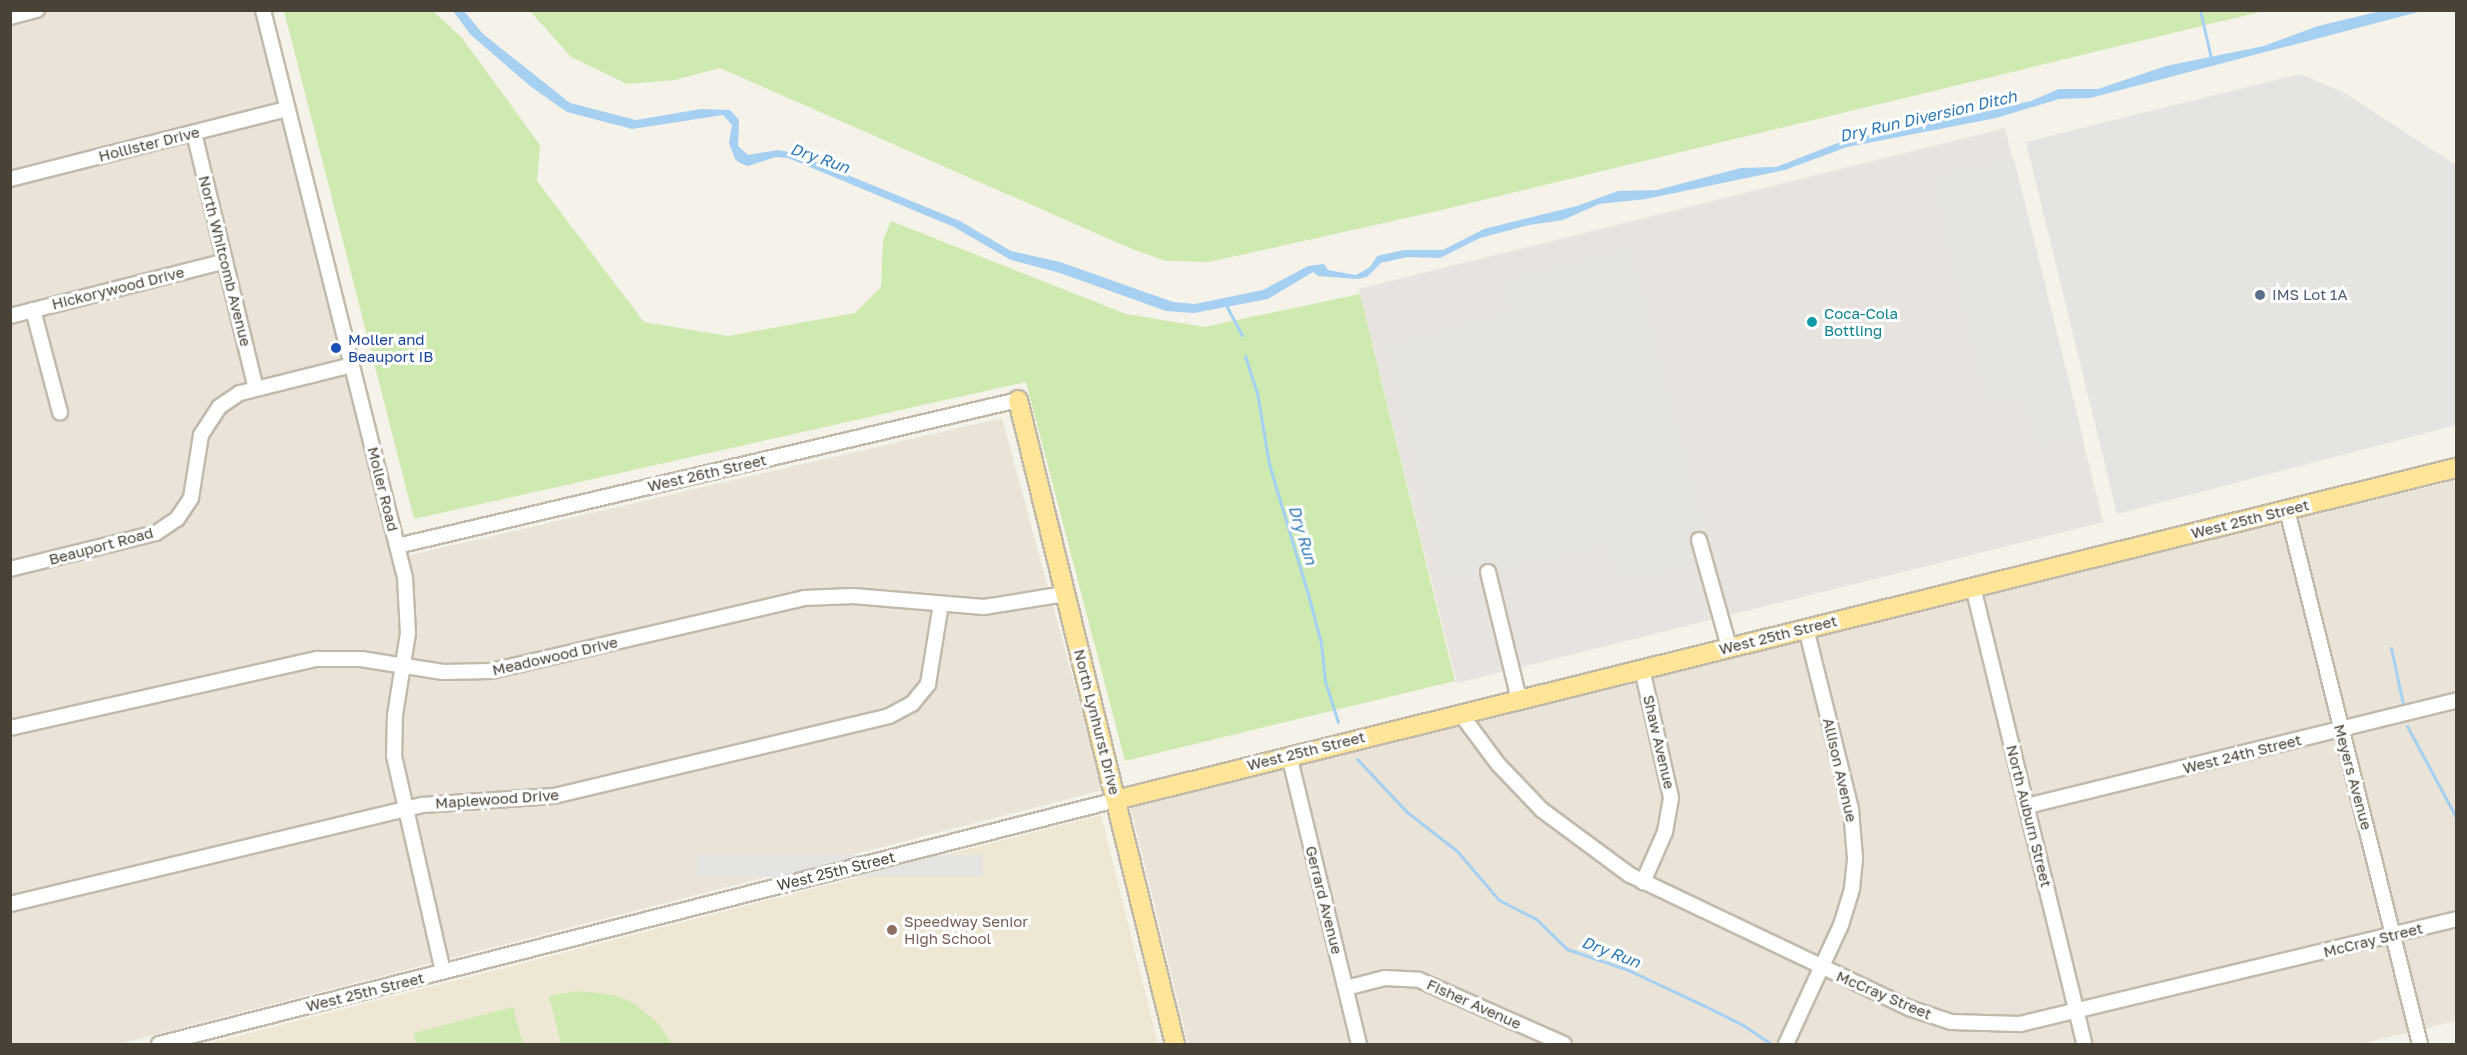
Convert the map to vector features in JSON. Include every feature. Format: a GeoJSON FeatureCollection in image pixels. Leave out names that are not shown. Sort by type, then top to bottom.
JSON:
{"type":"FeatureCollection","features":[{"type":"Feature","properties":{"kind":"main road","name":"North Lynhurst Drive"},"geometry":{"type":"LineString","coordinates":[[1018,400],[1175,1044]]}},
{"type":"Feature","properties":{"kind":"main road","name":"West 25th Street"},"geometry":{"type":"LineString","coordinates":[[1116,800],[1289,755],[2457,468]]}},
{"type":"Feature","properties":{"kind":"street"},"geometry":{"type":"LineString","coordinates":[[10,17],[37,10]]}},
{"type":"Feature","properties":{"kind":"street","name":"Moller Road"},"geometry":{"type":"LineString","coordinates":[[263,10],[397,546],[408,605],[393,740],[404,810],[443,972]]}},
{"type":"Feature","properties":{"kind":"street","name":"Hollister Drive"},"geometry":{"type":"LineString","coordinates":[[10,179],[287,109]]}},
{"type":"Feature","properties":{"kind":"street","name":"North Whitcomb Avenue"},"geometry":{"type":"LineString","coordinates":[[194,133],[256,389]]}},
{"type":"Feature","properties":{"kind":"street","name":"Hickorywood Drive"},"geometry":{"type":"LineString","coordinates":[[10,316],[225,261]]}},
{"type":"Feature","properties":{"kind":"street"},"geometry":{"type":"LineString","coordinates":[[33,310],[60,412]]}},
{"type":"Feature","properties":{"kind":"street","name":"Beauport Road"},"geometry":{"type":"LineString","coordinates":[[10,569],[147,537],[169,525],[186,507],[195,489],[200,440],[207,422],[227,400],[256,389],[352,365]]}},
{"type":"Feature","properties":{"kind":"street","name":"West 26th Street"},"geometry":{"type":"LineString","coordinates":[[397,546],[1018,400]]}},
{"type":"Feature","properties":{"kind":"street","name":"Meyers Avenue"},"geometry":{"type":"LineString","coordinates":[[2286,510],[2421,1044]]}},
{"type":"Feature","properties":{"kind":"street"},"geometry":{"type":"LineString","coordinates":[[1699,540],[1730,647]]}},
{"type":"Feature","properties":{"kind":"street"},"geometry":{"type":"LineString","coordinates":[[1488,572],[1519,699]]}},
{"type":"Feature","properties":{"kind":"street","name":"North Auburn Street"},"geometry":{"type":"LineString","coordinates":[[1973,587],[2084,1044]]}},
{"type":"Feature","properties":{"kind":"street","name":"Meadowood Drive"},"geometry":{"type":"LineString","coordinates":[[10,728],[297,662],[346,658],[457,673],[501,670],[804,598],[853,596],[941,604],[996,606],[1065,594]]}},
{"type":"Feature","properties":{"kind":"street","name":"Maplewood Drive"},"geometry":{"type":"LineString","coordinates":[[10,904],[404,810],[443,802],[559,795],[889,716],[912,704],[928,684],[941,604]]}},
{"type":"Feature","properties":{"kind":"street","name":"Allison Avenue"},"geometry":{"type":"LineString","coordinates":[[1788,1041],[1822,967],[1850,897],[1854,833],[1806,628]]}},
{"type":"Feature","properties":{"kind":"street","name":"Shaw Avenue"},"geometry":{"type":"LineString","coordinates":[[1642,669],[1671,798],[1665,832],[1643,882]]}},
{"type":"Feature","properties":{"kind":"street","name":"West 24th Street"},"geometry":{"type":"LineString","coordinates":[[2027,806],[2457,701]]}},
{"type":"Feature","properties":{"kind":"street","name":"McCray Street"},"geometry":{"type":"LineString","coordinates":[[1460,713],[1492,757],[1542,810],[1580,841],[1643,882],[1909,1008],[1952,1022],[2001,1025],[2075,1010],[2457,919]]}},
{"type":"Feature","properties":{"kind":"street","name":"Gerrard Avenue"},"geometry":{"type":"LineString","coordinates":[[1289,755],[1359,1044]]}},
{"type":"Feature","properties":{"kind":"street","name":"West 25th Street"},"geometry":{"type":"LineString","coordinates":[[159,1044],[1116,800]]}},
{"type":"Feature","properties":{"kind":"street","name":"Fisher Avenue"},"geometry":{"type":"LineString","coordinates":[[1346,988],[1385,978],[1419,980],[1563,1044]]}},
{"type":"Feature","properties":{"kind":"shaded area"},"geometry":{"type":"Polygon","coordinates":[[[10,11],[255,11],[393,559],[1002,418],[1103,790],[118,1044],[11,1044],[10,11]]]}},
{"type":"Feature","properties":{"kind":"shaded area","name":"IMS Lot 1A"},"geometry":{"type":"Polygon","coordinates":[[[2300,74],[2343,92],[2456,165],[2456,425],[2117,514],[2026,142],[2300,74]]]}},
{"type":"Feature","properties":{"kind":"shaded area"},"geometry":{"type":"Polygon","coordinates":[[[2005,128],[2103,522],[1457,683],[1359,289],[2005,128]]]}},
{"type":"Feature","properties":{"kind":"shaded area"},"geometry":{"type":"Polygon","coordinates":[[[2014,159],[2083,438],[2036,447],[2022,396],[1987,404],[1931,176],[2014,159]]]}},
{"type":"Feature","properties":{"kind":"shaded area"},"geometry":{"type":"Polygon","coordinates":[[[1631,249],[1713,560],[1620,582],[1607,545],[1445,581],[1386,346],[1510,312],[1504,280],[1631,249]]]}},
{"type":"Feature","properties":{"kind":"shaded area"},"geometry":{"type":"Polygon","coordinates":[[[2456,480],[2456,1021],[2360,1044],[1188,1044],[1130,805],[2456,480]]]}},
{"type":"Feature","properties":{"kind":"shaded area","name":"Speedway Senior High School"},"geometry":{"type":"Polygon","coordinates":[[[1101,815],[1158,1044],[207,1044],[1101,815]]]}},
{"type":"Feature","properties":{"kind":"shaded area"},"geometry":{"type":"Polygon","coordinates":[[[697,855],[983,855],[983,877],[697,877],[697,855]]]}},
{"type":"Feature","properties":{"kind":"green space"},"geometry":{"type":"Polygon","coordinates":[[[284,11],[433,11],[462,38],[540,145],[537,181],[644,322],[728,336],[855,313],[881,287],[883,240],[891,221],[1126,314],[1204,327],[1360,294],[1455,681],[1125,761],[1026,382],[414,519],[284,11]]]}},
{"type":"Feature","properties":{"kind":"green space"},"geometry":{"type":"Polygon","coordinates":[[[530,11],[2264,11],[1433,212],[1209,262],[1166,261],[1132,249],[720,68],[675,80],[627,84],[571,57],[530,11]]]}},
{"type":"Feature","properties":{"kind":"green space"},"geometry":{"type":"Polygon","coordinates":[[[577,991],[613,995],[630,1001],[657,1022],[672,1044],[561,1044],[549,996],[577,991]]]}},
{"type":"Feature","properties":{"kind":"green space"},"geometry":{"type":"Polygon","coordinates":[[[513,1007],[523,1044],[416,1044],[414,1033],[513,1007]]]}},
{"type":"Feature","properties":{"kind":"water","name":"Dry Run"},"geometry":{"type":"Polygon","coordinates":[[[453,11],[464,11],[483,34],[570,103],[636,120],[701,109],[730,110],[739,120],[738,146],[748,155],[778,150],[794,153],[960,221],[1011,251],[1060,262],[1173,302],[1195,304],[1263,290],[1308,266],[1324,264],[1328,270],[1356,275],[1370,267],[1377,256],[1404,250],[1443,250],[1484,229],[1577,206],[1618,191],[1657,190],[1741,168],[1776,167],[1843,141],[2031,101],[2059,89],[2098,89],[2166,66],[2264,46],[2318,26],[2381,11],[2422,11],[2090,98],[2059,99],[1996,118],[1847,147],[1785,170],[1646,199],[1599,204],[1563,220],[1529,225],[1480,238],[1440,258],[1407,257],[1381,263],[1367,277],[1357,279],[1318,276],[1313,272],[1268,299],[1194,313],[1166,311],[1060,273],[1011,260],[954,227],[788,158],[776,157],[748,166],[740,163],[735,159],[729,143],[732,125],[723,115],[632,129],[567,112],[530,86],[470,34],[453,11]]]}},
{"type":"Feature","properties":{"kind":"waterway"},"geometry":{"type":"LineString","coordinates":[[2200,10],[2211,58]]}},
{"type":"Feature","properties":{"kind":"waterway"},"geometry":{"type":"LineString","coordinates":[[1227,307],[1242,335]]}},
{"type":"Feature","properties":{"kind":"waterway","name":"Dry Run"},"geometry":{"type":"LineString","coordinates":[[1245,356],[1257,392],[1269,464],[1308,594],[1321,643],[1325,681],[1338,722]]}},
{"type":"Feature","properties":{"kind":"waterway"},"geometry":{"type":"LineString","coordinates":[[2391,648],[2403,704]]}},
{"type":"Feature","properties":{"kind":"waterway"},"geometry":{"type":"LineString","coordinates":[[2407,726],[2456,817]]}},
{"type":"Feature","properties":{"kind":"waterway","name":"Dry Run"},"geometry":{"type":"LineString","coordinates":[[1357,759],[1407,812],[1457,851],[1499,900],[1536,919],[1567,949],[1628,970],[1743,1025],[1771,1044]]}},
{"type":"Feature","properties":{"kind":"place","name":"IMS Lot 1A"},"geometry":{"type":"Point","coordinates":[2260,295]}},
{"type":"Feature","properties":{"kind":"place","name":"Coca-Cola Bottling"},"geometry":{"type":"Point","coordinates":[1812,322]}},
{"type":"Feature","properties":{"kind":"place","name":"Moller and Beauport IB"},"geometry":{"type":"Point","coordinates":[336,348]}},
{"type":"Feature","properties":{"kind":"place","name":"Speedway Senior High School"},"geometry":{"type":"Point","coordinates":[892,930]}},
{"type":"Feature","properties":{"kind":"water label","name":"Dry Run Diversion Ditch"},"geometry":{"type":"Point","coordinates":[1928,116]}}]}
